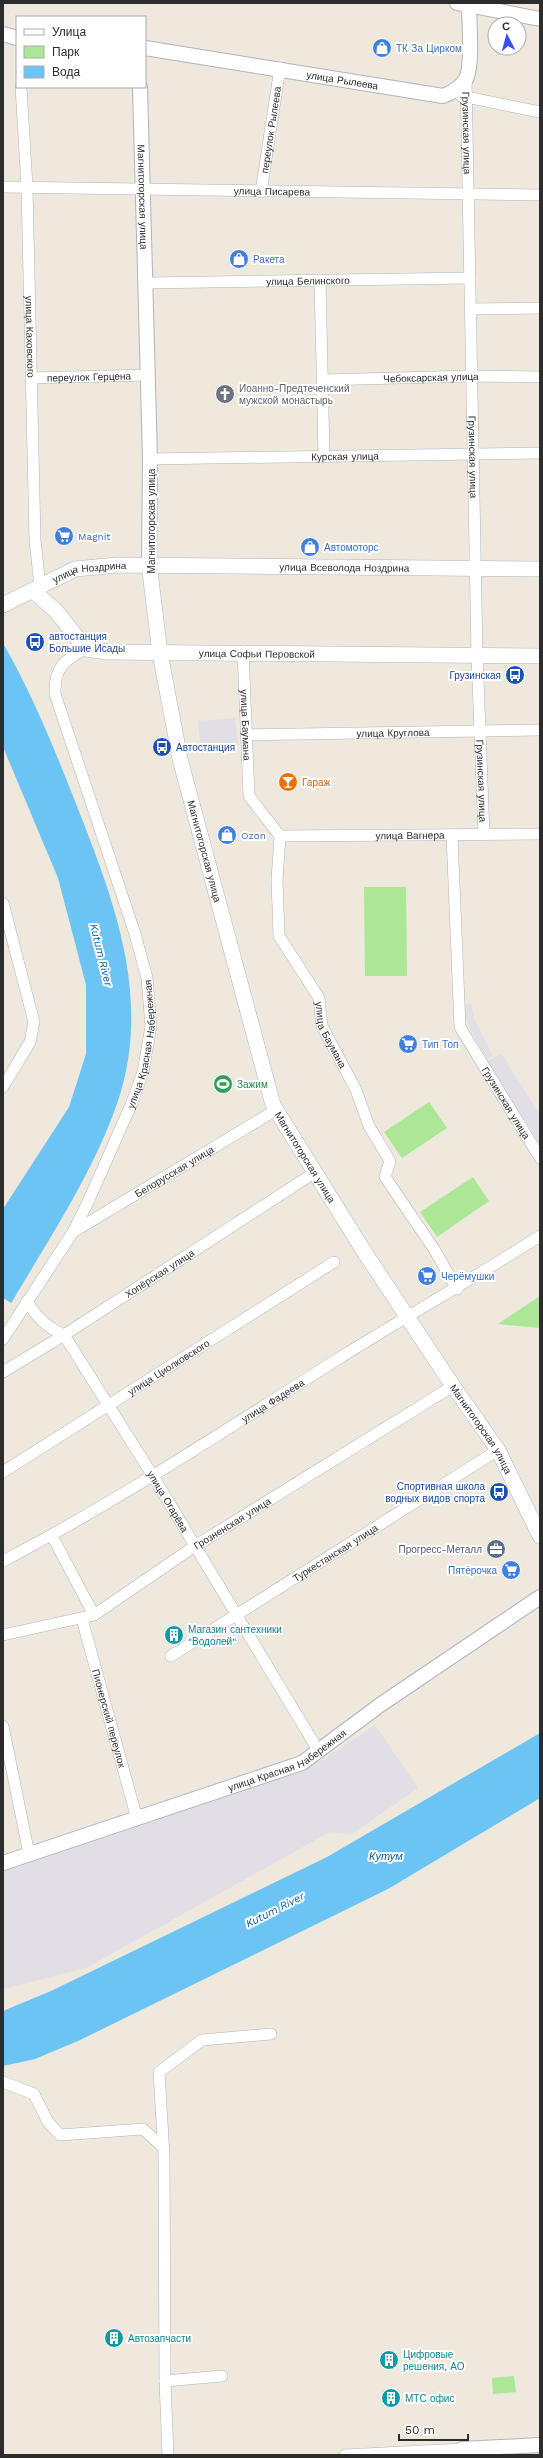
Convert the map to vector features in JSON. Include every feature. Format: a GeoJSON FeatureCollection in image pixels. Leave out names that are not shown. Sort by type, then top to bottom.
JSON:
{"type":"FeatureCollection","features":[{"type":"Feature","properties":{"kind":"main road","name":"улица Ноздрина"},"geometry":{"type":"LineString","coordinates":[[36,588],[75,569],[149,564]]}},
{"type":"Feature","properties":{"kind":"main road","name":"улица Всеволода Ноздрина"},"geometry":{"type":"LineString","coordinates":[[149,564],[540,569]]}},
{"type":"Feature","properties":{"kind":"main road","name":"Магнитогорская улица"},"geometry":{"type":"LineString","coordinates":[[149,564],[160,653],[180,759],[276,1110],[365,1253],[408,1315],[453,1386],[498,1450],[540,1536]]}},
{"type":"Feature","properties":{"kind":"main road"},"geometry":{"type":"LineString","coordinates":[[3,605],[36,588],[86,649]]}},
{"type":"Feature","properties":{"kind":"main road","name":"улица Софьи Перовской"},"geometry":{"type":"LineString","coordinates":[[86,649],[107,652],[160,653],[243,652],[540,656]]}},
{"type":"Feature","properties":{"kind":"street"},"geometry":{"type":"LineString","coordinates":[[465,4],[540,19]]}},
{"type":"Feature","properties":{"kind":"street","name":"Грузинская улица"},"geometry":{"type":"LineString","coordinates":[[465,4],[469,56],[466,79],[466,97],[475,569],[484,834]]}},
{"type":"Feature","properties":{"kind":"street"},"geometry":{"type":"LineString","coordinates":[[3,28],[16,31]]}},
{"type":"Feature","properties":{"kind":"street"},"geometry":{"type":"LineString","coordinates":[[3,34],[16,38]]}},
{"type":"Feature","properties":{"kind":"street","name":"улица Рылеева"},"geometry":{"type":"LineString","coordinates":[[146,48],[280,68],[443,96],[448,94],[540,112]]}},
{"type":"Feature","properties":{"kind":"street","name":"переулок Рылеева"},"geometry":{"type":"LineString","coordinates":[[261,192],[280,68]]}},
{"type":"Feature","properties":{"kind":"street","name":"Грузинская улица"},"geometry":{"type":"LineString","coordinates":[[448,94],[459,87],[466,79]]}},
{"type":"Feature","properties":{"kind":"street","name":"улица Каховского"},"geometry":{"type":"LineString","coordinates":[[21,88],[27,187],[36,588]]}},
{"type":"Feature","properties":{"kind":"street","name":"Магнитогорская улица"},"geometry":{"type":"LineString","coordinates":[[140,88],[150,459],[149,564]]}},
{"type":"Feature","properties":{"kind":"street","name":"улица Писарева"},"geometry":{"type":"LineString","coordinates":[[3,187],[540,195]]}},
{"type":"Feature","properties":{"kind":"street","name":"улица Белинского"},"geometry":{"type":"LineString","coordinates":[[146,283],[470,278]]}},
{"type":"Feature","properties":{"kind":"street"},"geometry":{"type":"LineString","coordinates":[[320,280],[324,456]]}},
{"type":"Feature","properties":{"kind":"street"},"geometry":{"type":"LineString","coordinates":[[470,309],[540,308]]}},
{"type":"Feature","properties":{"kind":"street","name":"переулок Герцена"},"geometry":{"type":"LineString","coordinates":[[31,378],[148,375]]}},
{"type":"Feature","properties":{"kind":"street","name":"Чебоксарская улица"},"geometry":{"type":"LineString","coordinates":[[323,380],[472,376],[540,378]]}},
{"type":"Feature","properties":{"kind":"street","name":"Курская улица"},"geometry":{"type":"LineString","coordinates":[[150,459],[473,453],[540,454]]}},
{"type":"Feature","properties":{"kind":"street","name":"улица Красная Набережная"},"geometry":{"type":"LineString","coordinates":[[3,1339],[73,1232],[131,1105],[143,1072],[151,1026],[147,978],[55,694],[54,679],[63,664],[71,656],[86,649]]}},
{"type":"Feature","properties":{"kind":"street","name":"улица Баумана"},"geometry":{"type":"LineString","coordinates":[[243,652],[249,796],[280,836],[277,880],[279,936],[319,998],[322,1026],[356,1090],[369,1126],[390,1161],[385,1177],[434,1249],[457,1289]]}},
{"type":"Feature","properties":{"kind":"street","name":"улица Круглова"},"geometry":{"type":"LineString","coordinates":[[246,735],[540,730]]}},
{"type":"Feature","properties":{"kind":"street","name":"улица Вагнера"},"geometry":{"type":"LineString","coordinates":[[280,836],[540,834]]}},
{"type":"Feature","properties":{"kind":"street","name":"Грузинская улица"},"geometry":{"type":"LineString","coordinates":[[452,835],[460,1027],[540,1158]]}},
{"type":"Feature","properties":{"kind":"street"},"geometry":{"type":"LineString","coordinates":[[3,903],[34,1022],[30,1042],[3,1087]]}},
{"type":"Feature","properties":{"kind":"street","name":"Белорусская улица"},"geometry":{"type":"LineString","coordinates":[[73,1232],[276,1110]]}},
{"type":"Feature","properties":{"kind":"street","name":"Хопёрская улица"},"geometry":{"type":"LineString","coordinates":[[3,1372],[64,1335],[314,1173]]}},
{"type":"Feature","properties":{"kind":"street","name":"улица Фадеева"},"geometry":{"type":"LineString","coordinates":[[3,1561],[52,1536],[153,1476],[408,1315],[457,1289],[540,1236]]}},
{"type":"Feature","properties":{"kind":"street","name":"улица Циолковского"},"geometry":{"type":"LineString","coordinates":[[3,1472],[334,1262]]}},
{"type":"Feature","properties":{"kind":"street"},"geometry":{"type":"LineString","coordinates":[[27,1301],[34,1314],[49,1328],[64,1335]]}},
{"type":"Feature","properties":{"kind":"street","name":"улица Огарёва"},"geometry":{"type":"LineString","coordinates":[[64,1335],[153,1476],[318,1750]]}},
{"type":"Feature","properties":{"kind":"street","name":"Грозненская улица"},"geometry":{"type":"LineString","coordinates":[[3,1635],[82,1619],[94,1615],[195,1546],[453,1386]]}},
{"type":"Feature","properties":{"kind":"street","name":"Туркестанская улица"},"geometry":{"type":"LineString","coordinates":[[171,1656],[498,1450]]}},
{"type":"Feature","properties":{"kind":"street"},"geometry":{"type":"LineString","coordinates":[[52,1536],[94,1615]]}},
{"type":"Feature","properties":{"kind":"street","name":"улица Красная Набережная"},"geometry":{"type":"LineString","coordinates":[[3,1863],[302,1763],[380,1705],[540,1597]]}},
{"type":"Feature","properties":{"kind":"street","name":"Пионерский переулок"},"geometry":{"type":"LineString","coordinates":[[82,1619],[137,1818]]}},
{"type":"Feature","properties":{"kind":"street"},"geometry":{"type":"LineString","coordinates":[[3,1726],[29,1854]]}},
{"type":"Feature","properties":{"kind":"street"},"geometry":{"type":"LineString","coordinates":[[168,2455],[165,2381],[164,2148],[158,2072],[202,2040],[271,2034]]}},
{"type":"Feature","properties":{"kind":"street"},"geometry":{"type":"LineString","coordinates":[[3,2082],[34,2094],[48,2122],[60,2135],[143,2129],[164,2148]]}},
{"type":"Feature","properties":{"kind":"street"},"geometry":{"type":"LineString","coordinates":[[165,2381],[222,2376]]}},
{"type":"Feature","properties":{"kind":"street"},"geometry":{"type":"LineString","coordinates":[[345,2455],[463,2452],[540,2445]]}},
{"type":"Feature","properties":{"kind":"shaded area"},"geometry":{"type":"Polygon","coordinates":[[[235,718],[238,745],[201,748],[198,721],[235,718]]]}},
{"type":"Feature","properties":{"kind":"shaded area"},"geometry":{"type":"Polygon","coordinates":[[[471,1003],[474,1019],[493,1056],[487,1059],[467,1022],[464,1005],[471,1003]]]}},
{"type":"Feature","properties":{"kind":"shaded area"},"geometry":{"type":"Polygon","coordinates":[[[501,1053],[540,1115],[540,1145],[487,1062],[501,1053]]]}},
{"type":"Feature","properties":{"kind":"shaded area"},"geometry":{"type":"Polygon","coordinates":[[[375,1725],[418,1788],[352,1834],[330,1832],[86,1968],[3,1989],[3,1867],[287,1776],[322,1760],[375,1725]]]}},
{"type":"Feature","properties":{"kind":"green space"},"geometry":{"type":"Polygon","coordinates":[[[364,887],[406,887],[407,976],[365,976],[364,887]]]}},
{"type":"Feature","properties":{"kind":"green space"},"geometry":{"type":"Polygon","coordinates":[[[429,1102],[447,1128],[402,1158],[384,1132],[429,1102]]]}},
{"type":"Feature","properties":{"kind":"green space"},"geometry":{"type":"Polygon","coordinates":[[[473,1177],[489,1201],[437,1237],[420,1212],[473,1177]]]}},
{"type":"Feature","properties":{"kind":"green space"},"geometry":{"type":"Polygon","coordinates":[[[540,1296],[540,1328],[498,1324],[540,1296]]]}},
{"type":"Feature","properties":{"kind":"green space"},"geometry":{"type":"Polygon","coordinates":[[[514,2376],[516,2392],[493,2394],[492,2378],[514,2376]]]}},
{"type":"Feature","properties":{"kind":"water","name":"Kutum River"},"geometry":{"type":"Polygon","coordinates":[[[3,643],[23,680],[49,737],[102,871],[124,947],[130,985],[131,1024],[127,1064],[117,1104],[106,1132],[80,1187],[3,1317],[3,1209],[69,1107],[86,1054],[86,985],[58,878],[3,747],[3,643]]]}},
{"type":"Feature","properties":{"kind":"water","name":"Кутум"},"geometry":{"type":"Polygon","coordinates":[[[540,1733],[540,1798],[388,1889],[78,2041],[35,2059],[3,2066],[3,2011],[51,1991],[327,1857],[540,1733]]]}},
{"type":"Feature","properties":{"kind":"pier"},"geometry":{"type":"Polygon","coordinates":[[[3,1298],[13,1304],[5,1317],[3,1315],[3,1298]]]}},
{"type":"Feature","properties":{"kind":"place","name":"ТК За Цирком"},"geometry":{"type":"Point","coordinates":[382,48]}},
{"type":"Feature","properties":{"kind":"place","name":"Ракета"},"geometry":{"type":"Point","coordinates":[239,259]}},
{"type":"Feature","properties":{"kind":"place","name":"Иоанно-Предтеченский мужской монастырь"},"geometry":{"type":"Point","coordinates":[225,394]}},
{"type":"Feature","properties":{"kind":"place","name":"Magnit"},"geometry":{"type":"Point","coordinates":[64,536]}},
{"type":"Feature","properties":{"kind":"place","name":"Автомоторс"},"geometry":{"type":"Point","coordinates":[310,547]}},
{"type":"Feature","properties":{"kind":"place","name":"автостанция Большие Исады"},"geometry":{"type":"Point","coordinates":[35,642]}},
{"type":"Feature","properties":{"kind":"place","name":"Грузинская"},"geometry":{"type":"Point","coordinates":[515,675]}},
{"type":"Feature","properties":{"kind":"place","name":"Автостанция"},"geometry":{"type":"Point","coordinates":[162,747]}},
{"type":"Feature","properties":{"kind":"place","name":"Гараж"},"geometry":{"type":"Point","coordinates":[288,782]}},
{"type":"Feature","properties":{"kind":"place","name":"Ozon"},"geometry":{"type":"Point","coordinates":[227,835]}},
{"type":"Feature","properties":{"kind":"place","name":"Тип Топ"},"geometry":{"type":"Point","coordinates":[408,1044]}},
{"type":"Feature","properties":{"kind":"place","name":"Зажим"},"geometry":{"type":"Point","coordinates":[223,1084]}},
{"type":"Feature","properties":{"kind":"place","name":"Черёмушки"},"geometry":{"type":"Point","coordinates":[427,1276]}},
{"type":"Feature","properties":{"kind":"place","name":"Спортивная школа водных видов спорта"},"geometry":{"type":"Point","coordinates":[499,1492]}},
{"type":"Feature","properties":{"kind":"place","name":"Прогресс-Металл"},"geometry":{"type":"Point","coordinates":[496,1549]}},
{"type":"Feature","properties":{"kind":"place","name":"Пятёрочка"},"geometry":{"type":"Point","coordinates":[511,1570]}},
{"type":"Feature","properties":{"kind":"place","name":"Магазин сантехники \"Водолей\""},"geometry":{"type":"Point","coordinates":[174,1635]}},
{"type":"Feature","properties":{"kind":"place","name":"Автозапчасти"},"geometry":{"type":"Point","coordinates":[114,2338]}},
{"type":"Feature","properties":{"kind":"place","name":"Цифровые решения, АО"},"geometry":{"type":"Point","coordinates":[389,2360]}},
{"type":"Feature","properties":{"kind":"place","name":"МТС офис"},"geometry":{"type":"Point","coordinates":[391,2398]}}]}
